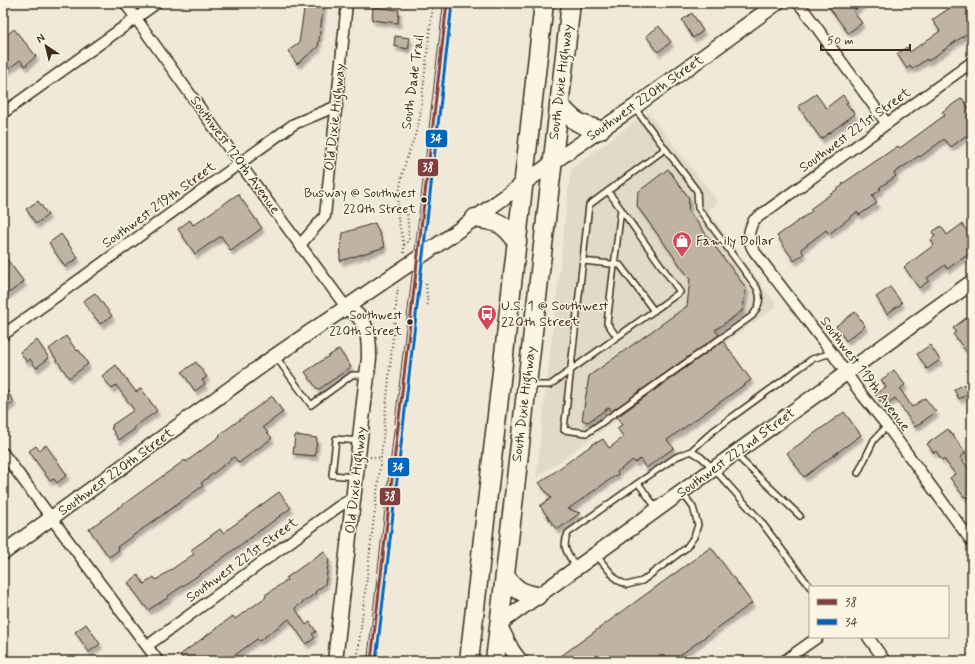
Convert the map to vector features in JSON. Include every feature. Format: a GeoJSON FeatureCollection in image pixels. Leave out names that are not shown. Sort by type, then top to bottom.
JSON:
{"type":"FeatureCollection","features":[{"type":"Feature","properties":{"kind":"highway","name":"South Dixie Highway"},"geometry":{"type":"LineString","coordinates":[[469,657],[544,3]]}},
{"type":"Feature","properties":{"kind":"highway"},"geometry":{"type":"LineString","coordinates":[[552,163],[542,150],[540,140],[556,3]]}},
{"type":"Feature","properties":{"kind":"highway","name":"South Dixie Highway"},"geometry":{"type":"LineString","coordinates":[[495,661],[571,3]]}},
{"type":"Feature","properties":{"kind":"highway"},"geometry":{"type":"LineString","coordinates":[[559,104],[568,115],[578,123],[600,130]]}},
{"type":"Feature","properties":{"kind":"highway"},"geometry":{"type":"LineString","coordinates":[[524,182],[534,192],[535,205],[519,354],[527,384]]}},
{"type":"Feature","properties":{"kind":"highway"},"geometry":{"type":"LineString","coordinates":[[475,218],[492,220],[503,224],[517,242]]}},
{"type":"Feature","properties":{"kind":"highway"},"geometry":{"type":"LineString","coordinates":[[469,657],[478,637],[499,624],[489,610],[487,600],[503,466],[494,438]]}},
{"type":"Feature","properties":{"kind":"highway"},"geometry":{"type":"LineString","coordinates":[[504,576],[510,584],[519,591],[524,594],[537,596]]}},
{"type":"Feature","properties":{"kind":"street","name":"Southwest 120th Avenue"},"geometry":{"type":"LineString","coordinates":[[124,3],[240,164],[346,307]]}},
{"type":"Feature","properties":{"kind":"street"},"geometry":{"type":"LineString","coordinates":[[3,113],[157,3]]}},
{"type":"Feature","properties":{"kind":"street","name":"Old Dixie Highway"},"geometry":{"type":"LineString","coordinates":[[300,245],[325,216],[347,3]]}},
{"type":"Feature","properties":{"kind":"street","name":"Southwest 220th Street"},"geometry":{"type":"LineString","coordinates":[[3,553],[346,307],[411,257],[475,218],[524,182],[634,107],[777,3]]}},
{"type":"Feature","properties":{"kind":"street"},"geometry":{"type":"LineString","coordinates":[[798,3],[887,124]]}},
{"type":"Feature","properties":{"kind":"street","name":"Southwest 221st Street"},"geometry":{"type":"LineString","coordinates":[[754,220],[972,62]]}},
{"type":"Feature","properties":{"kind":"street","name":"Southwest 219th Street"},"geometry":{"type":"LineString","coordinates":[[3,335],[294,124],[337,106]]}},
{"type":"Feature","properties":{"kind":"street","name":"Southwest 119th Avenue"},"geometry":{"type":"LineString","coordinates":[[754,220],[749,228],[750,245],[887,426],[972,542]]}},
{"type":"Feature","properties":{"kind":"street","name":"Southwest 222nd Street"},"geometry":{"type":"LineString","coordinates":[[499,624],[972,282]]}},
{"type":"Feature","properties":{"kind":"street","name":"Old Dixie Highway"},"geometry":{"type":"LineString","coordinates":[[335,661],[368,376],[369,340],[367,332],[359,317],[346,307]]}},
{"type":"Feature","properties":{"kind":"street"},"geometry":{"type":"LineString","coordinates":[[3,453],[158,661]]}},
{"type":"Feature","properties":{"kind":"street","name":"Southwest 221st Street"},"geometry":{"type":"LineString","coordinates":[[147,646],[338,507],[354,497]]}},
{"type":"Feature","properties":{"kind":"street"},"geometry":{"type":"LineString","coordinates":[[499,624],[512,650],[520,661]]}},
{"type":"Feature","properties":{"kind":"street"},"geometry":{"type":"LineString","coordinates":[[784,661],[817,638]]}},
{"type":"Feature","properties":{"kind":"street"},"geometry":{"type":"LineString","coordinates":[[869,638],[885,661]]}},
{"type":"Feature","properties":{"kind":"lane"},"geometry":{"type":"LineString","coordinates":[[371,661],[411,257],[447,3]]}},
{"type":"Feature","properties":{"kind":"lane"},"geometry":{"type":"LineString","coordinates":[[634,107],[697,191],[698,208],[757,288],[760,295],[758,309],[752,316],[587,433],[564,430],[589,205],[665,149]]}},
{"type":"Feature","properties":{"kind":"lane"},"geometry":{"type":"LineString","coordinates":[[527,384],[550,385],[680,292],[608,191]]}},
{"type":"Feature","properties":{"kind":"lane"},"geometry":{"type":"LineString","coordinates":[[617,337],[607,323],[621,210]]}},
{"type":"Feature","properties":{"kind":"lane"},"geometry":{"type":"LineString","coordinates":[[583,261],[620,265],[654,311]]}},
{"type":"Feature","properties":{"kind":"lane"},"geometry":{"type":"LineString","coordinates":[[577,568],[568,555],[565,547],[564,540],[568,533],[676,457],[691,451],[713,432],[800,368],[812,360],[832,353]]}},
{"type":"Feature","properties":{"kind":"lane"},"geometry":{"type":"LineString","coordinates":[[276,356],[311,405],[352,375],[357,374],[368,376]]}},
{"type":"Feature","properties":{"kind":"lane"},"geometry":{"type":"LineString","coordinates":[[858,473],[874,440],[887,426]]}},
{"type":"Feature","properties":{"kind":"lane"},"geometry":{"type":"LineString","coordinates":[[356,477],[332,475],[336,439],[361,441]]}},
{"type":"Feature","properties":{"kind":"lane"},"geometry":{"type":"LineString","coordinates":[[691,451],[701,457],[714,469],[759,519],[809,586]]}},
{"type":"Feature","properties":{"kind":"lane"},"geometry":{"type":"LineString","coordinates":[[735,454],[800,516]]}},
{"type":"Feature","properties":{"kind":"lane"},"geometry":{"type":"LineString","coordinates":[[638,483],[657,510]]}},
{"type":"Feature","properties":{"kind":"lane"},"geometry":{"type":"LineString","coordinates":[[596,554],[617,580],[627,585],[642,580],[686,548],[694,537],[698,525],[693,507],[682,492]]}},
{"type":"Feature","properties":{"kind":"path","name":"South Dade Trail"},"geometry":{"type":"LineString","coordinates":[[411,257],[404,245],[404,240],[398,222],[398,208],[404,166],[416,134],[420,116],[433,3]]}},
{"type":"Feature","properties":{"kind":"path"},"geometry":{"type":"LineString","coordinates":[[404,245],[410,241],[407,209]]}},
{"type":"Feature","properties":{"kind":"path"},"geometry":{"type":"LineString","coordinates":[[426,284],[428,308]]}},
{"type":"Feature","properties":{"kind":"path"},"geometry":{"type":"LineString","coordinates":[[357,661],[381,458],[398,285]]}},
{"type":"Feature","properties":{"kind":"path"},"geometry":{"type":"LineString","coordinates":[[369,456],[381,458]]}},
{"type":"Feature","properties":{"kind":"shaded area"},"geometry":{"type":"Polygon","coordinates":[[[648,112],[718,202],[708,211],[777,306],[536,478],[572,168],[648,112]]]}},
{"type":"Feature","properties":{"kind":"building"},"geometry":{"type":"Polygon","coordinates":[[[305,3],[324,3],[318,47],[297,64],[288,51],[299,43],[305,3]]]}},
{"type":"Feature","properties":{"kind":"building"},"geometry":{"type":"Polygon","coordinates":[[[826,3],[864,3],[853,11],[862,23],[848,33],[826,3]]]}},
{"type":"Feature","properties":{"kind":"building"},"geometry":{"type":"Polygon","coordinates":[[[957,3],[972,3],[972,30],[928,61],[927,59],[912,69],[910,66],[907,69],[897,54],[907,47],[910,52],[940,31],[932,20],[957,3]]]}},
{"type":"Feature","properties":{"kind":"building"},"geometry":{"type":"Polygon","coordinates":[[[373,7],[399,10],[398,23],[372,20],[373,7]]]}},
{"type":"Feature","properties":{"kind":"building"},"geometry":{"type":"Polygon","coordinates":[[[692,13],[703,31],[693,38],[682,20],[692,13]]]}},
{"type":"Feature","properties":{"kind":"building"},"geometry":{"type":"Polygon","coordinates":[[[659,26],[671,42],[658,52],[646,36],[659,26]]]}},
{"type":"Feature","properties":{"kind":"building"},"geometry":{"type":"Polygon","coordinates":[[[14,29],[36,56],[25,66],[20,60],[3,73],[3,38],[14,29]]]}},
{"type":"Feature","properties":{"kind":"building"},"geometry":{"type":"Polygon","coordinates":[[[395,36],[410,38],[408,49],[394,46],[395,36]]]}},
{"type":"Feature","properties":{"kind":"building"},"geometry":{"type":"Polygon","coordinates":[[[816,94],[826,108],[843,95],[848,102],[846,103],[855,114],[821,139],[798,106],[816,94]]]}},
{"type":"Feature","properties":{"kind":"building"},"geometry":{"type":"Polygon","coordinates":[[[962,98],[972,112],[972,131],[951,147],[944,139],[920,157],[919,156],[894,173],[896,176],[879,188],[881,189],[872,196],[877,203],[859,215],[857,212],[829,234],[826,230],[801,249],[804,254],[794,261],[777,236],[812,211],[810,209],[843,185],[842,184],[898,146],[900,148],[945,115],[942,112],[962,98]]]}},
{"type":"Feature","properties":{"kind":"building"},"geometry":{"type":"Polygon","coordinates":[[[668,169],[689,198],[688,210],[746,288],[742,311],[715,330],[719,335],[612,411],[609,407],[588,422],[582,420],[589,376],[687,306],[690,279],[637,206],[638,192],[668,169]]]}},
{"type":"Feature","properties":{"kind":"building"},"geometry":{"type":"Polygon","coordinates":[[[238,194],[262,228],[231,251],[221,236],[195,254],[178,229],[190,220],[193,225],[238,194]]]}},
{"type":"Feature","properties":{"kind":"building"},"geometry":{"type":"Polygon","coordinates":[[[38,201],[48,215],[36,224],[26,209],[38,201]]]}},
{"type":"Feature","properties":{"kind":"building"},"geometry":{"type":"Polygon","coordinates":[[[375,223],[385,247],[340,261],[343,233],[375,223]]]}},
{"type":"Feature","properties":{"kind":"building"},"geometry":{"type":"Polygon","coordinates":[[[962,224],[972,238],[972,252],[947,269],[945,265],[927,278],[929,281],[919,288],[904,267],[934,245],[931,240],[935,236],[932,232],[941,226],[947,235],[962,224]]]}},
{"type":"Feature","properties":{"kind":"building"},"geometry":{"type":"Polygon","coordinates":[[[61,234],[78,258],[65,267],[49,243],[61,234]]]}},
{"type":"Feature","properties":{"kind":"building"},"geometry":{"type":"Polygon","coordinates":[[[3,254],[24,282],[3,297],[3,254]]]}},
{"type":"Feature","properties":{"kind":"building"},"geometry":{"type":"Polygon","coordinates":[[[890,287],[902,303],[887,314],[876,297],[890,287]]]}},
{"type":"Feature","properties":{"kind":"building"},"geometry":{"type":"Polygon","coordinates":[[[95,293],[112,316],[100,324],[83,301],[95,293]]]}},
{"type":"Feature","properties":{"kind":"building"},"geometry":{"type":"Polygon","coordinates":[[[855,312],[865,326],[846,341],[836,326],[855,312]]]}},
{"type":"Feature","properties":{"kind":"building"},"geometry":{"type":"Polygon","coordinates":[[[966,318],[972,326],[972,359],[953,334],[956,332],[953,328],[966,318]]]}},
{"type":"Feature","properties":{"kind":"building"},"geometry":{"type":"Polygon","coordinates":[[[66,336],[77,351],[79,350],[88,364],[69,378],[49,349],[66,336]]]}},
{"type":"Feature","properties":{"kind":"building"},"geometry":{"type":"Polygon","coordinates":[[[37,340],[49,358],[36,368],[30,359],[27,362],[20,352],[37,340]]]}},
{"type":"Feature","properties":{"kind":"building"},"geometry":{"type":"Polygon","coordinates":[[[723,341],[751,380],[667,440],[674,448],[646,468],[640,459],[635,463],[633,460],[617,472],[618,474],[568,509],[580,513],[557,530],[540,506],[551,498],[539,483],[596,442],[603,439],[609,448],[624,437],[617,428],[622,425],[617,417],[723,341]]]}},
{"type":"Feature","properties":{"kind":"building"},"geometry":{"type":"Polygon","coordinates":[[[930,345],[940,360],[927,369],[917,354],[930,345]]]}},
{"type":"Feature","properties":{"kind":"building"},"geometry":{"type":"Polygon","coordinates":[[[339,349],[351,367],[318,390],[305,372],[339,349]]]}},
{"type":"Feature","properties":{"kind":"building"},"geometry":{"type":"Polygon","coordinates":[[[196,362],[207,377],[202,380],[205,384],[195,391],[182,372],[196,362]]]}},
{"type":"Feature","properties":{"kind":"building"},"geometry":{"type":"Polygon","coordinates":[[[116,365],[136,392],[141,388],[157,411],[134,427],[135,429],[119,440],[111,428],[113,427],[112,425],[134,410],[116,385],[112,389],[102,376],[116,365]]]}},
{"type":"Feature","properties":{"kind":"building"},"geometry":{"type":"Polygon","coordinates":[[[894,370],[905,385],[900,389],[912,407],[925,398],[936,412],[915,427],[895,398],[884,406],[875,394],[886,387],[881,380],[894,370]]]}},
{"type":"Feature","properties":{"kind":"building"},"geometry":{"type":"Polygon","coordinates":[[[964,384],[969,393],[959,399],[954,390],[964,384]]]}},
{"type":"Feature","properties":{"kind":"building"},"geometry":{"type":"Polygon","coordinates":[[[3,385],[14,402],[3,410],[3,385]]]}},
{"type":"Feature","properties":{"kind":"building"},"geometry":{"type":"Polygon","coordinates":[[[272,396],[283,412],[263,427],[272,438],[239,463],[234,457],[201,483],[203,486],[117,547],[119,550],[109,557],[89,529],[185,460],[186,462],[220,436],[219,435],[272,396]]]}},
{"type":"Feature","properties":{"kind":"building"},"geometry":{"type":"Polygon","coordinates":[[[844,412],[861,435],[804,477],[787,453],[844,412]]]}},
{"type":"Feature","properties":{"kind":"building"},"geometry":{"type":"Polygon","coordinates":[[[948,429],[966,453],[960,457],[972,473],[972,504],[966,496],[964,497],[950,478],[955,474],[944,459],[942,460],[936,451],[934,453],[927,444],[948,429]]]}},
{"type":"Feature","properties":{"kind":"building"},"geometry":{"type":"Polygon","coordinates":[[[295,435],[317,438],[315,456],[293,454],[295,435]]]}},
{"type":"Feature","properties":{"kind":"building"},"geometry":{"type":"Polygon","coordinates":[[[46,445],[67,475],[57,483],[54,479],[50,481],[29,451],[36,446],[39,450],[46,445]]]}},
{"type":"Feature","properties":{"kind":"building"},"geometry":{"type":"Polygon","coordinates":[[[279,492],[291,508],[168,596],[169,597],[148,610],[128,583],[138,575],[144,584],[154,577],[156,580],[194,554],[191,550],[220,529],[223,533],[279,492]]]}},
{"type":"Feature","properties":{"kind":"building"},"geometry":{"type":"Polygon","coordinates":[[[711,547],[752,603],[672,661],[554,661],[711,547]]]}},
{"type":"Feature","properties":{"kind":"building"},"geometry":{"type":"Polygon","coordinates":[[[324,551],[329,559],[325,584],[315,592],[316,593],[295,608],[306,625],[310,622],[316,632],[312,634],[315,638],[306,644],[289,619],[259,641],[257,639],[227,661],[185,661],[180,655],[233,616],[235,619],[266,597],[265,595],[287,580],[286,578],[324,551]]]}},
{"type":"Feature","properties":{"kind":"building"},"geometry":{"type":"Polygon","coordinates":[[[86,624],[100,644],[89,652],[75,632],[86,624]]]}},
{"type":"Feature","properties":{"kind":"transit line","name":"38"},"geometry":{"type":"LineString","coordinates":[[371,661],[447,3]]}},
{"type":"Feature","properties":{"kind":"transit line","name":"34"},"geometry":{"type":"LineString","coordinates":[[376,661],[452,4]]}},
{"type":"Feature","properties":{"kind":"place","name":"Busway @ Southwest 220th Street"},"geometry":{"type":"Point","coordinates":[424,200]}},
{"type":"Feature","properties":{"kind":"place","name":"Family Dollar"},"geometry":{"type":"Point","coordinates":[682,258]}},
{"type":"Feature","properties":{"kind":"place","name":"Southwest 220th Street"},"geometry":{"type":"Point","coordinates":[410,322]}},
{"type":"Feature","properties":{"kind":"place","name":"U.S. 1 @ Southwest 220th Street"},"geometry":{"type":"Point","coordinates":[487,331]}}]}
